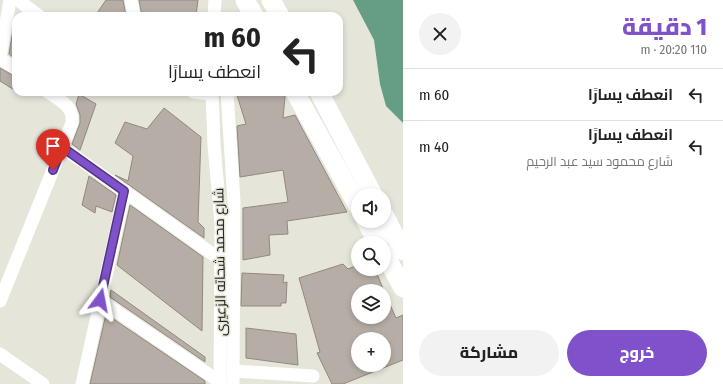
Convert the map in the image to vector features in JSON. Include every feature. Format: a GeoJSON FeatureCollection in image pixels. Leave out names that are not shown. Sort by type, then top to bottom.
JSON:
{"type":"FeatureCollection","features":[{"type":"Feature","properties":{"kind":"highway"},"geometry":{"type":"LineString","coordinates":[[245,0],[252,12]]}},
{"type":"Feature","properties":{"kind":"highway"},"geometry":{"type":"LineString","coordinates":[[271,0],[278,12]]}},
{"type":"Feature","properties":{"kind":"highway"},"geometry":{"type":"LineString","coordinates":[[297,96],[351,193]]}},
{"type":"Feature","properties":{"kind":"highway"},"geometry":{"type":"LineString","coordinates":[[321,96],[370,188]]}},
{"type":"Feature","properties":{"kind":"highway"},"geometry":{"type":"LineString","coordinates":[[391,228],[403,251]]}},
{"type":"Feature","properties":{"kind":"highway"},"geometry":{"type":"LineString","coordinates":[[391,266],[403,288]]}},
{"type":"Feature","properties":{"kind":"street"},"geometry":{"type":"LineString","coordinates":[[10,0],[0,58],[12,66]]}},
{"type":"Feature","properties":{"kind":"street"},"geometry":{"type":"LineString","coordinates":[[18,0],[34,12]]}},
{"type":"Feature","properties":{"kind":"street"},"geometry":{"type":"LineString","coordinates":[[131,0],[133,12]]}},
{"type":"Feature","properties":{"kind":"street"},"geometry":{"type":"LineString","coordinates":[[214,12],[215,0]]}},
{"type":"Feature","properties":{"kind":"street"},"geometry":{"type":"LineString","coordinates":[[0,301],[72,123],[72,113],[66,104],[54,96]]}},
{"type":"Feature","properties":{"kind":"street","name":"شارع محمد شحاته الزعيرى"},"geometry":{"type":"LineString","coordinates":[[212,96],[214,145],[220,203],[221,260],[228,300],[234,384]]}},
{"type":"Feature","properties":{"kind":"street","name":"شارع محمد شحاته الزعيرى"},"geometry":{"type":"LineString","coordinates":[[220,383],[228,300],[234,202],[227,96]]}},
{"type":"Feature","properties":{"kind":"street"},"geometry":{"type":"LineString","coordinates":[[62,147],[221,260]]}},
{"type":"Feature","properties":{"kind":"street"},"geometry":{"type":"LineString","coordinates":[[82,384],[124,191]]}},
{"type":"Feature","properties":{"kind":"street"},"geometry":{"type":"LineString","coordinates":[[100,300],[220,383]]}},
{"type":"Feature","properties":{"kind":"street"},"geometry":{"type":"LineString","coordinates":[[0,354],[43,384]]}},
{"type":"Feature","properties":{"kind":"street"},"geometry":{"type":"LineString","coordinates":[[234,370],[313,376]]}},
{"type":"Feature","properties":{"kind":"shaded area"},"geometry":{"type":"Polygon","coordinates":[[[353,0],[403,0],[403,123],[386,106],[380,84],[374,40],[353,0]]]}},
{"type":"Feature","properties":{"kind":"building"},"geometry":{"type":"Polygon","coordinates":[[[106,0],[123,0],[125,12],[98,12],[106,0]]]}},
{"type":"Feature","properties":{"kind":"building"},"geometry":{"type":"Polygon","coordinates":[[[139,0],[198,0],[196,12],[141,12],[139,0]]]}},
{"type":"Feature","properties":{"kind":"building"},"geometry":{"type":"Polygon","coordinates":[[[12,36],[12,56],[9,54],[12,36]]]}},
{"type":"Feature","properties":{"kind":"building"},"geometry":{"type":"Polygon","coordinates":[[[0,68],[12,75],[12,88],[0,81],[0,68]]]}},
{"type":"Feature","properties":{"kind":"building"},"geometry":{"type":"Polygon","coordinates":[[[78,96],[82,96],[96,104],[80,150],[72,144],[80,123],[80,115],[76,104],[78,96]]]}},
{"type":"Feature","properties":{"kind":"building"},"geometry":{"type":"Polygon","coordinates":[[[237,96],[285,96],[283,118],[295,115],[347,212],[287,221],[288,234],[269,235],[270,255],[243,260],[243,208],[288,202],[283,170],[240,177],[237,126],[246,124],[237,96]]]}},
{"type":"Feature","properties":{"kind":"building"},"geometry":{"type":"Polygon","coordinates":[[[164,108],[201,137],[198,222],[204,228],[204,238],[115,175],[128,181],[133,156],[115,143],[125,122],[147,129],[164,108]]]}},
{"type":"Feature","properties":{"kind":"building"},"geometry":{"type":"Polygon","coordinates":[[[89,176],[116,195],[112,212],[96,206],[95,213],[82,205],[89,176]]]}},
{"type":"Feature","properties":{"kind":"building"},"geometry":{"type":"Polygon","coordinates":[[[130,205],[203,257],[202,331],[117,265],[130,205]]]}},
{"type":"Feature","properties":{"kind":"building"},"geometry":{"type":"Polygon","coordinates":[[[343,264],[348,269],[351,268],[351,276],[378,276],[381,284],[351,284],[351,324],[391,324],[391,307],[396,318],[403,315],[403,360],[391,365],[391,332],[351,332],[351,372],[373,372],[343,384],[332,384],[317,353],[320,352],[299,278],[343,264]]]}},
{"type":"Feature","properties":{"kind":"building"},"geometry":{"type":"Polygon","coordinates":[[[242,273],[284,275],[283,283],[287,282],[286,303],[281,303],[281,306],[241,306],[242,273]]]}},
{"type":"Feature","properties":{"kind":"building"},"geometry":{"type":"Polygon","coordinates":[[[111,290],[205,357],[205,362],[110,297],[111,290]]]}},
{"type":"Feature","properties":{"kind":"building"},"geometry":{"type":"Polygon","coordinates":[[[106,314],[205,381],[205,384],[90,384],[106,314]]]}},
{"type":"Feature","properties":{"kind":"building"},"geometry":{"type":"Polygon","coordinates":[[[246,328],[296,334],[298,365],[246,358],[246,328]]]}},
{"type":"Feature","properties":{"kind":"route"},"geometry":{"type":"LineString","coordinates":[[53,170],[62,147],[124,191],[100,300]]}}]}
